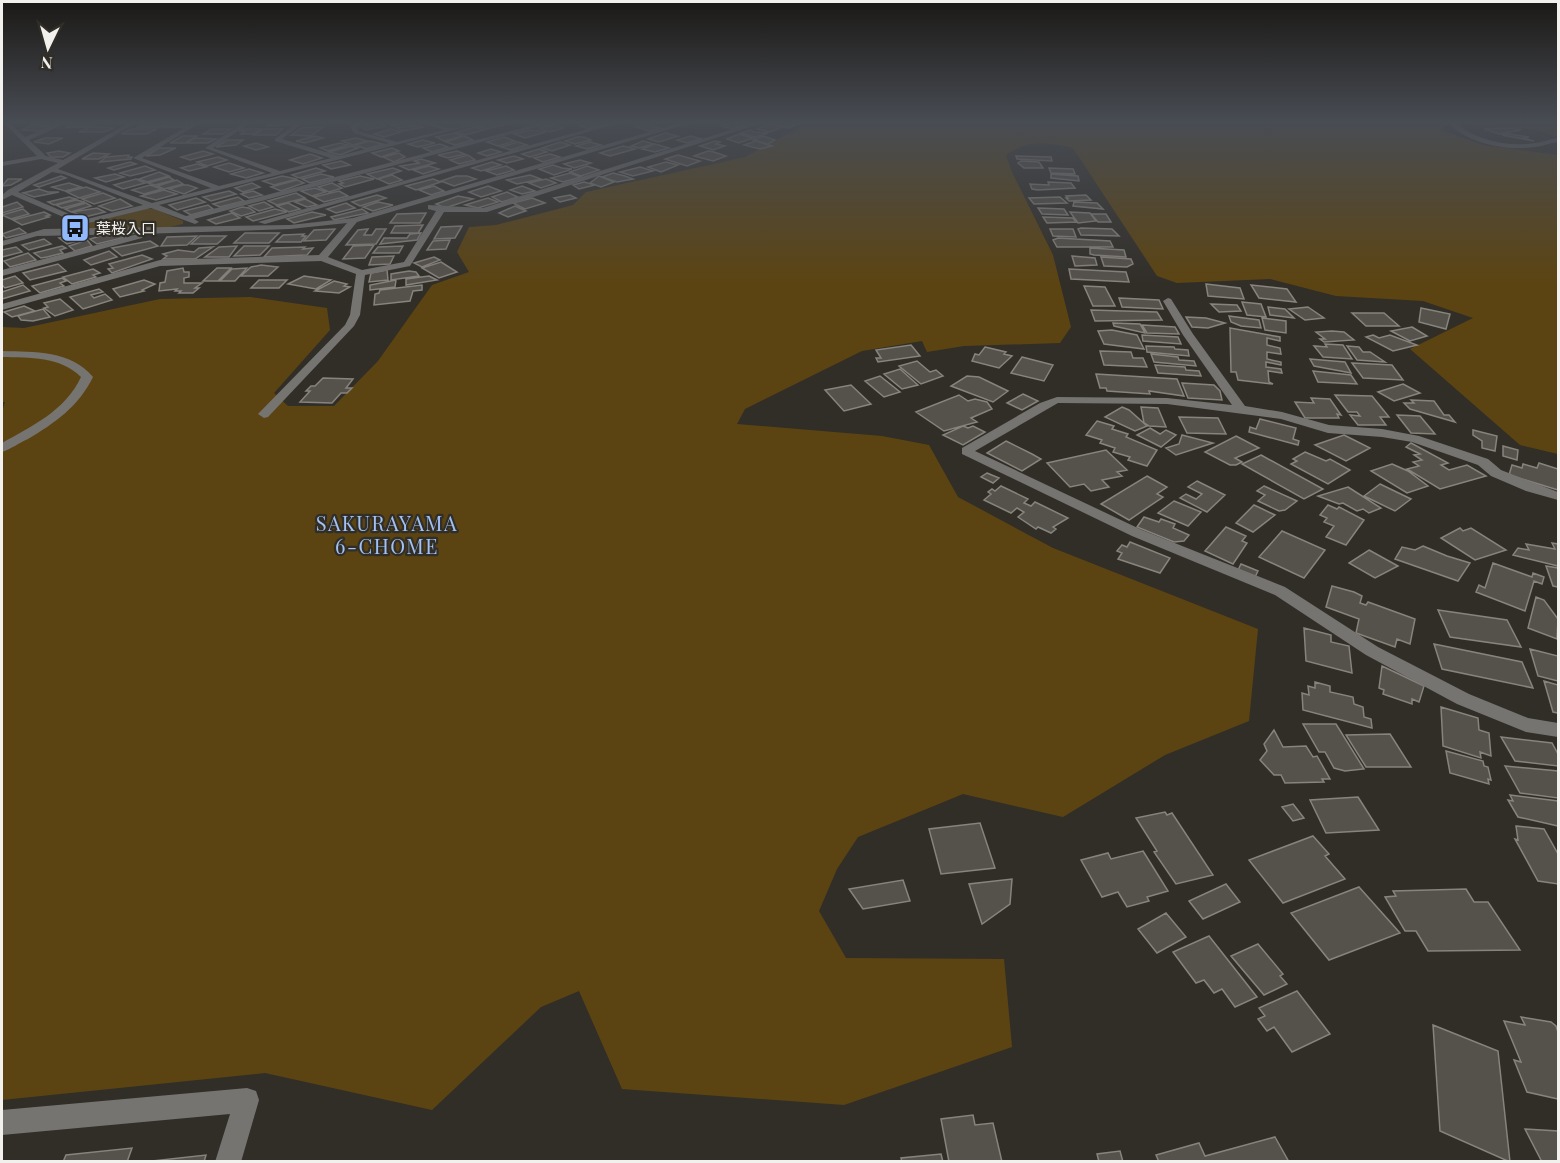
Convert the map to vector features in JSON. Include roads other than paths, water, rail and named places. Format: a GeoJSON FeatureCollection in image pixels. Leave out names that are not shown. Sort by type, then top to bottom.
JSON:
{"type":"FeatureCollection","features":[{"type":"Feature","properties":{"kind":"street"},"geometry":{"type":"LineString","coordinates":[[2,198],[41,175]]}},
{"type":"Feature","properties":{"kind":"street"},"geometry":{"type":"LineString","coordinates":[[73,175],[209,228]]}},
{"type":"Feature","properties":{"kind":"street"},"geometry":{"type":"LineString","coordinates":[[182,175],[218,189]]}},
{"type":"Feature","properties":{"kind":"street"},"geometry":{"type":"LineString","coordinates":[[2,243],[270,175]]}},
{"type":"Feature","properties":{"kind":"street"},"geometry":{"type":"LineString","coordinates":[[187,218],[349,175]]}},
{"type":"Feature","properties":{"kind":"street"},"geometry":{"type":"LineString","coordinates":[[241,228],[428,175]]}},
{"type":"Feature","properties":{"kind":"street"},"geometry":{"type":"LineString","coordinates":[[478,175],[493,181]]}},
{"type":"Feature","properties":{"kind":"street"},"geometry":{"type":"LineString","coordinates":[[37,234],[290,227],[354,220],[512,175]]}},
{"type":"Feature","properties":{"kind":"street"},"geometry":{"type":"LineString","coordinates":[[420,202],[441,210],[484,210],[595,175]]}},
{"type":"Feature","properties":{"kind":"street"},"geometry":{"type":"LineString","coordinates":[[11,192],[82,222]]}},
{"type":"Feature","properties":{"kind":"street"},"geometry":{"type":"LineString","coordinates":[[2,307],[160,263],[322,258],[361,273],[407,264],[441,210]]}},
{"type":"Feature","properties":{"kind":"street"},"geometry":{"type":"LineString","coordinates":[[322,258],[354,220]]}},
{"type":"Feature","properties":{"kind":"street"},"geometry":{"type":"LineString","coordinates":[[2,273],[166,229]]}},
{"type":"Feature","properties":{"kind":"street"},"geometry":{"type":"LineString","coordinates":[[264,414],[349,326],[355,315],[361,273]]}},
{"type":"Feature","properties":{"kind":"street"},"geometry":{"type":"LineString","coordinates":[[1168,301],[1188,335],[1241,409]]}},
{"type":"Feature","properties":{"kind":"street"},"geometry":{"type":"LineString","coordinates":[[2,354],[59,358],[79,366],[87,377],[82,392],[64,409],[2,448]]}},
{"type":"Feature","properties":{"kind":"street"},"geometry":{"type":"LineString","coordinates":[[1558,496],[1531,488],[1496,473],[1483,462],[1415,439],[1382,433],[1328,429],[1282,416],[1241,409],[1167,402],[1057,400],[1044,405],[966,452],[1137,533],[1280,591],[1372,651],[1463,699],[1526,725],[1558,730]]}},
{"type":"Feature","properties":{"kind":"street"},"geometry":{"type":"LineString","coordinates":[[2,1123],[247,1100],[228,1161]]}},
{"type":"Feature","properties":{"kind":"place","name":"葉桜入口"},"geometry":{"type":"Point","coordinates":[75,228]}},
{"type":"Feature","properties":{"kind":"district","name":"SAKURAYAMA 6-CHOME"},"geometry":{"type":"Point","coordinates":[387,534]}}]}
